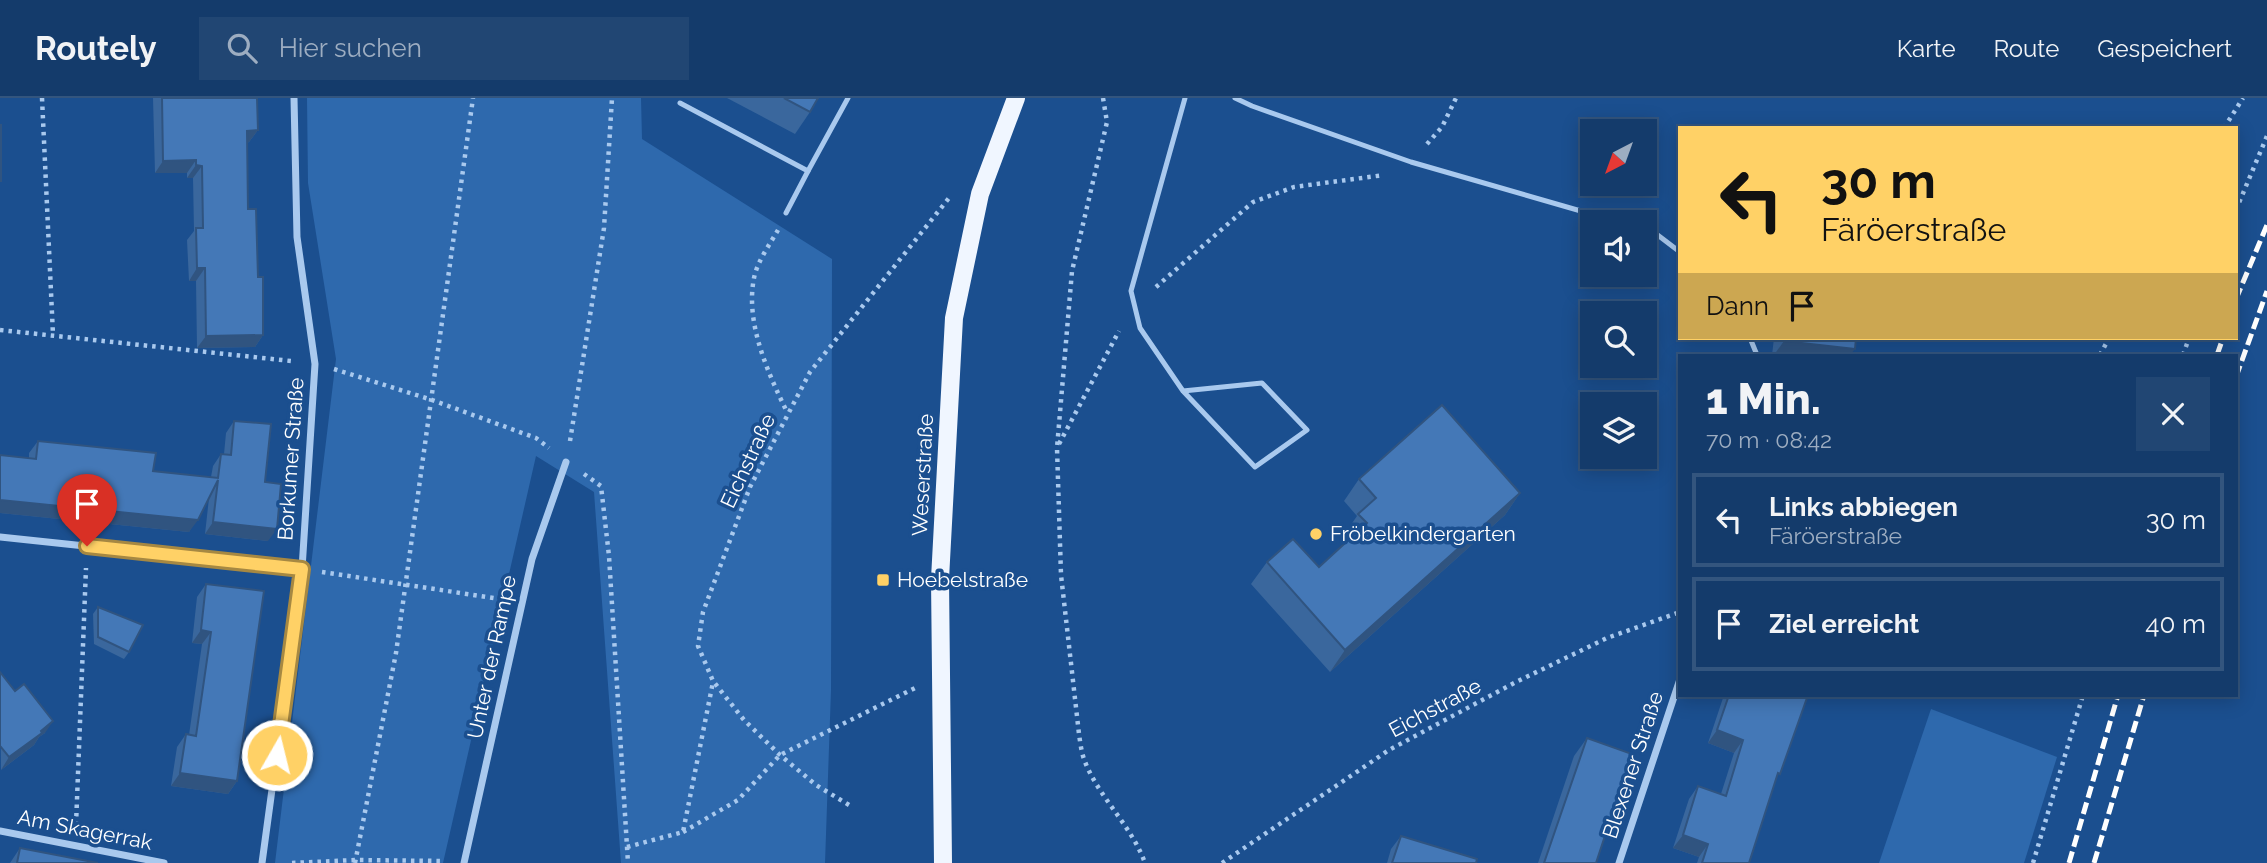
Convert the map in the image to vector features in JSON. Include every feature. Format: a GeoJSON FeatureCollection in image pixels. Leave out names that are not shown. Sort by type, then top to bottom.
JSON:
{"type":"FeatureCollection","features":[{"type":"Feature","properties":{"kind":"main road","name":"Weserstraße"},"geometry":{"type":"LineString","coordinates":[[943,863],[940,579],[954,318],[981,194],[1016,98]]}},
{"type":"Feature","properties":{"kind":"street","name":"Borkumer Straße"},"geometry":{"type":"LineString","coordinates":[[262,863],[302,569],[315,364],[297,237],[294,98]]}},
{"type":"Feature","properties":{"kind":"street","name":"Unter der Rampe"},"geometry":{"type":"LineString","coordinates":[[465,862],[532,559],[566,462]]}},
{"type":"Feature","properties":{"kind":"street"},"geometry":{"type":"LineString","coordinates":[[0,537],[302,569]]}},
{"type":"Feature","properties":{"kind":"street","name":"Blexener Straße"},"geometry":{"type":"LineString","coordinates":[[1619,863],[1678,685]]}},
{"type":"Feature","properties":{"kind":"street","name":"Am Skagerrak"},"geometry":{"type":"LineString","coordinates":[[0,831],[164,863]]}},
{"type":"Feature","properties":{"kind":"lane"},"geometry":{"type":"LineString","coordinates":[[786,213],[848,98]]}},
{"type":"Feature","properties":{"kind":"lane"},"geometry":{"type":"LineString","coordinates":[[1183,391],[1262,383],[1307,430],[1255,467],[1183,391],[1140,328],[1131,291],[1185,98]]}},
{"type":"Feature","properties":{"kind":"lane"},"geometry":{"type":"LineString","coordinates":[[1235,98],[1411,162],[1580,211]]}},
{"type":"Feature","properties":{"kind":"lane"},"geometry":{"type":"LineString","coordinates":[[680,103],[808,171]]}},
{"type":"Feature","properties":{"kind":"lane"},"geometry":{"type":"LineString","coordinates":[[1657,234],[1678,250]]}},
{"type":"Feature","properties":{"kind":"path"},"geometry":{"type":"LineString","coordinates":[[43,98],[53,335]]}},
{"type":"Feature","properties":{"kind":"path"},"geometry":{"type":"LineString","coordinates":[[355,861],[396,653],[473,98]]}},
{"type":"Feature","properties":{"kind":"path"},"geometry":{"type":"LineString","coordinates":[[566,462],[604,228],[612,98]]}},
{"type":"Feature","properties":{"kind":"path"},"geometry":{"type":"LineString","coordinates":[[1103,98],[1107,122],[1072,271],[1057,448],[1061,575],[1084,757],[1094,778],[1138,845],[1144,863]]}},
{"type":"Feature","properties":{"kind":"path"},"geometry":{"type":"LineString","coordinates":[[1057,448],[1111,345],[1135,307],[1203,243],[1253,202],[1294,187],[1382,177],[1411,162],[1442,127],[1456,98]]}},
{"type":"Feature","properties":{"kind":"path"},"geometry":{"type":"LineString","coordinates":[[2225,126],[2243,98]]}},
{"type":"Feature","properties":{"kind":"path"},"geometry":{"type":"LineString","coordinates":[[2238,205],[2267,135]]}},
{"type":"Feature","properties":{"kind":"path","name":"Eichstraße"},"geometry":{"type":"LineString","coordinates":[[849,805],[816,785],[779,755],[744,720],[713,681],[698,646],[703,612],[750,487],[810,372],[952,194]]}},
{"type":"Feature","properties":{"kind":"path"},"geometry":{"type":"LineString","coordinates":[[786,213],[754,277],[754,303],[757,336],[766,368],[787,413]]}},
{"type":"Feature","properties":{"kind":"path"},"geometry":{"type":"LineString","coordinates":[[0,330],[315,364],[432,400],[536,438],[601,486],[609,556],[628,863]]}},
{"type":"Feature","properties":{"kind":"path"},"geometry":{"type":"LineString","coordinates":[[75,847],[87,546]]}},
{"type":"Feature","properties":{"kind":"path"},"geometry":{"type":"LineString","coordinates":[[302,569],[522,603]]}},
{"type":"Feature","properties":{"kind":"path","name":"Eichstraße"},"geometry":{"type":"LineString","coordinates":[[1222,863],[1389,750],[1516,682],[1607,638],[1678,613]]}},
{"type":"Feature","properties":{"kind":"path"},"geometry":{"type":"LineString","coordinates":[[627,847],[683,832],[738,800],[779,755],[941,676]]}},
{"type":"Feature","properties":{"kind":"path"},"geometry":{"type":"LineString","coordinates":[[683,832],[713,681]]}},
{"type":"Feature","properties":{"kind":"path"},"geometry":{"type":"LineString","coordinates":[[2033,863],[2081,697]]}},
{"type":"Feature","properties":{"kind":"path"},"geometry":{"type":"LineString","coordinates":[[292,863],[465,862]]}},
{"type":"Feature","properties":{"kind":"shaded area"},"geometry":{"type":"Polygon","coordinates":[[[307,98],[641,98],[642,139],[832,259],[831,690],[825,863],[621,863],[594,492],[536,456],[443,863],[275,863],[336,359],[308,183],[307,98]]]}},
{"type":"Feature","properties":{"kind":"shaded area"},"geometry":{"type":"Polygon","coordinates":[[[1931,709],[2057,757],[2024,863],[1879,863],[1931,709]]]}},
{"type":"Feature","properties":{"kind":"building"},"geometry":{"type":"Polygon","coordinates":[[[162,98],[257,98],[258,130],[247,131],[248,209],[256,209],[258,277],[263,277],[263,335],[206,336],[205,268],[197,268],[196,228],[203,228],[202,166],[196,165],[196,160],[163,161],[162,98]]]}},
{"type":"Feature","properties":{"kind":"building"},"geometry":{"type":"Polygon","coordinates":[[[784,98],[818,98],[810,112],[784,98]]]}},
{"type":"Feature","properties":{"kind":"building"},"geometry":{"type":"Polygon","coordinates":[[[1,125],[1,181],[0,181],[1,125]]]}},
{"type":"Feature","properties":{"kind":"building"},"geometry":{"type":"Polygon","coordinates":[[[1784,340],[1856,340],[1855,349],[1784,340]]]}},
{"type":"Feature","properties":{"kind":"building"},"geometry":{"type":"Polygon","coordinates":[[[1442,405],[1520,493],[1345,650],[1267,562],[1293,539],[1319,567],[1367,523],[1358,514],[1376,498],[1359,479],[1442,405]]]}},
{"type":"Feature","properties":{"kind":"building"},"geometry":{"type":"Polygon","coordinates":[[[234,421],[271,424],[265,482],[281,484],[277,529],[213,522],[218,480],[198,520],[0,500],[0,455],[36,459],[38,441],[156,453],[153,471],[218,478],[221,454],[231,455],[234,421]]]}},
{"type":"Feature","properties":{"kind":"building"},"geometry":{"type":"Polygon","coordinates":[[[206,584],[264,591],[237,781],[180,773],[186,734],[196,736],[211,632],[201,630],[206,584]]]}},
{"type":"Feature","properties":{"kind":"building"},"geometry":{"type":"Polygon","coordinates":[[[98,607],[143,625],[129,652],[98,637],[98,607]]]}},
{"type":"Feature","properties":{"kind":"building"},"geometry":{"type":"Polygon","coordinates":[[[0,672],[15,691],[24,684],[53,721],[42,733],[9,757],[0,746],[0,672]]]}},
{"type":"Feature","properties":{"kind":"building"},"geometry":{"type":"Polygon","coordinates":[[[1728,697],[1807,697],[1780,774],[1778,773],[1749,863],[1702,863],[1708,844],[1683,835],[1698,786],[1726,796],[1743,740],[1717,730],[1728,697]]]}},
{"type":"Feature","properties":{"kind":"building"},"geometry":{"type":"Polygon","coordinates":[[[1587,738],[1632,754],[1596,863],[1544,863],[1587,738]]]}},
{"type":"Feature","properties":{"kind":"building"},"geometry":{"type":"Polygon","coordinates":[[[1401,836],[1477,859],[1476,863],[1392,863],[1401,836]]]}},
{"type":"Feature","properties":{"kind":"building"},"geometry":{"type":"Polygon","coordinates":[[[20,848],[98,863],[17,863],[20,848]]]}},
{"type":"Feature","properties":{"kind":"railway"},"geometry":{"type":"LineString","coordinates":[[2238,294],[2267,225]]}},
{"type":"Feature","properties":{"kind":"railway"},"geometry":{"type":"LineString","coordinates":[[2238,371],[2267,291]]}},
{"type":"Feature","properties":{"kind":"railway"},"geometry":{"type":"LineString","coordinates":[[2217,354],[2222,340]]}},
{"type":"Feature","properties":{"kind":"railway"},"geometry":{"type":"LineString","coordinates":[[2069,863],[2117,697]]}},
{"type":"Feature","properties":{"kind":"railway"},"geometry":{"type":"LineString","coordinates":[[2094,863],[2143,697]]}},
{"type":"Feature","properties":{"kind":"place","name":"Fröbelkindergarten"},"geometry":{"type":"Point","coordinates":[1316,534]}},
{"type":"Feature","properties":{"kind":"place","name":"Hoebelstraße"},"geometry":{"type":"Point","coordinates":[883,580]}},
{"type":"Feature","properties":{"kind":"route"},"geometry":{"type":"LineString","coordinates":[[87,546],[302,569],[277,755]]}}]}
